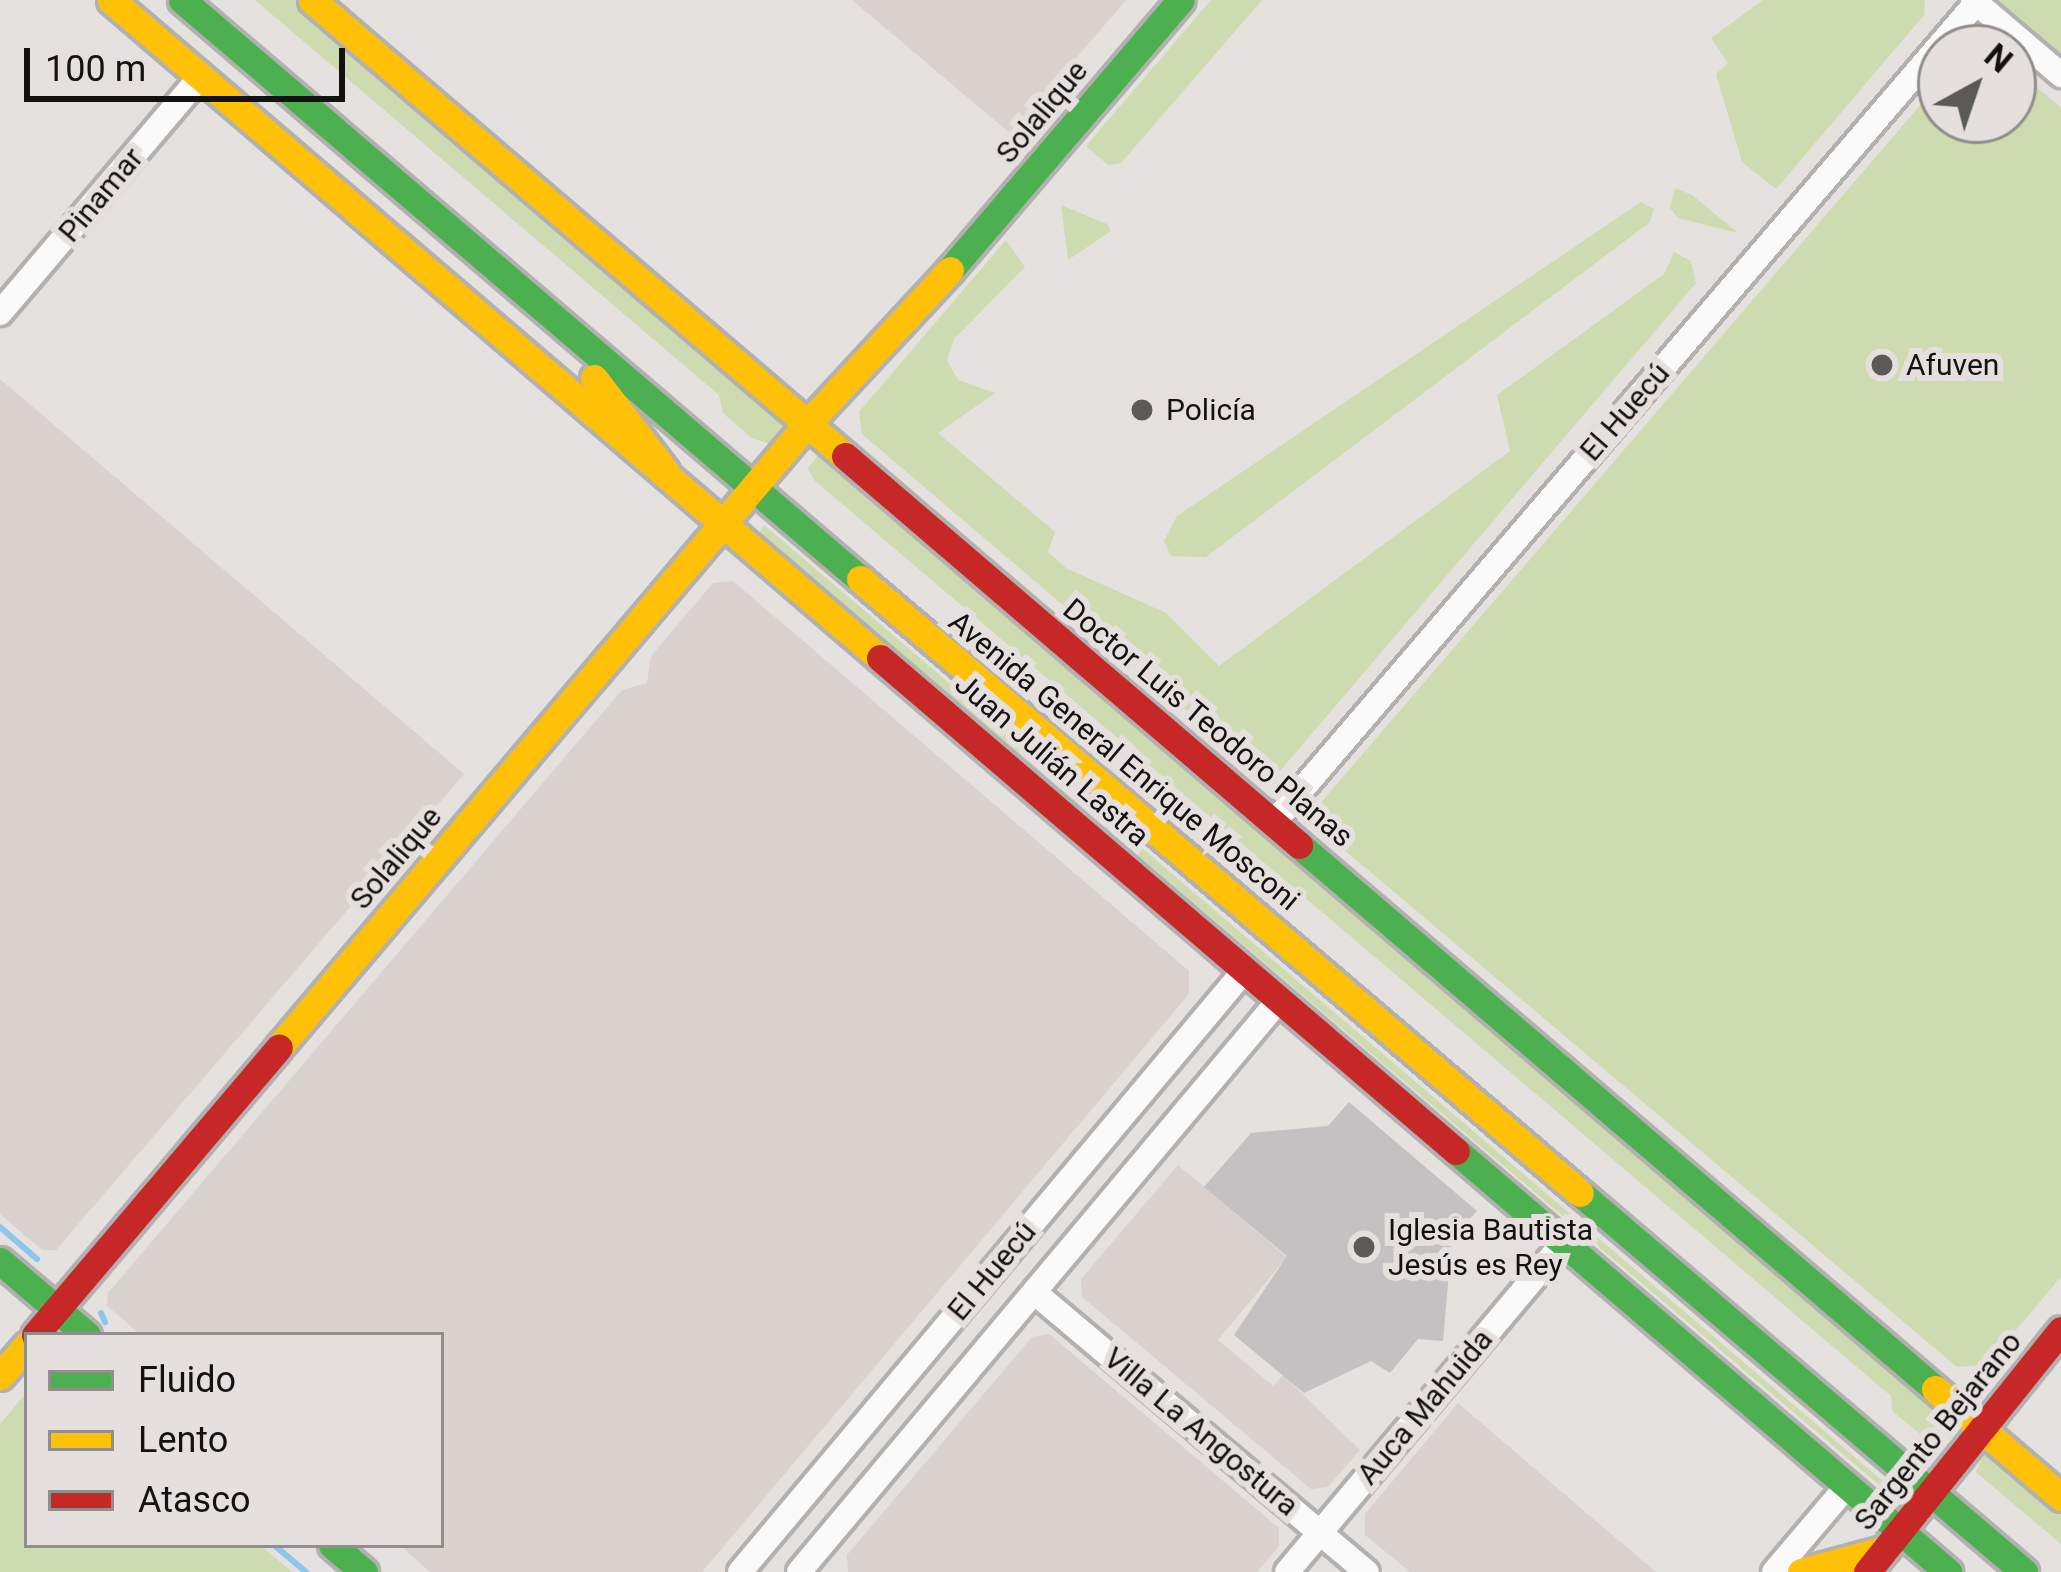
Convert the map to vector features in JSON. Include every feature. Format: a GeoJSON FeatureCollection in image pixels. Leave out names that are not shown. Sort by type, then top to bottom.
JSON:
{"type":"FeatureCollection","features":[{"type":"Feature","properties":{"kind":"main road","name":"Juan Julián Lastra"},"geometry":{"type":"LineString","coordinates":[[111,0],[1847,1486],[1893,1540],[1948,1572]]}},
{"type":"Feature","properties":{"kind":"main road","name":"Avenida General Enrique Mosconi"},"geometry":{"type":"LineString","coordinates":[[182,0],[510,280],[761,479]]}},
{"type":"Feature","properties":{"kind":"main road","name":"Avenida General Enrique Mosconi"},"geometry":{"type":"LineString","coordinates":[[220,0],[761,479],[1938,1482],[2061,1571]]}},
{"type":"Feature","properties":{"kind":"main road","name":"Doctor Luis Teodoro Planas"},"geometry":{"type":"LineString","coordinates":[[312,0],[2061,1497]]}},
{"type":"Feature","properties":{"kind":"main road","name":"Solalique"},"geometry":{"type":"LineString","coordinates":[[808,424],[819,393],[1155,0]]}},
{"type":"Feature","properties":{"kind":"main road","name":"Solalique"},"geometry":{"type":"LineString","coordinates":[[38,1332],[808,424],[833,406],[1181,0]]}},
{"type":"Feature","properties":{"kind":"main road"},"geometry":{"type":"LineString","coordinates":[[510,280],[665,471]]}},
{"type":"Feature","properties":{"kind":"main road"},"geometry":{"type":"LineString","coordinates":[[0,1261],[83,1332]]}},
{"type":"Feature","properties":{"kind":"main road","name":"Sargento Bejarano"},"geometry":{"type":"LineString","coordinates":[[1867,1572],[2061,1330]]}},
{"type":"Feature","properties":{"kind":"main road"},"geometry":{"type":"LineString","coordinates":[[0,1376],[24,1348]]}},
{"type":"Feature","properties":{"kind":"main road","name":"Avenida General Enrique Mosconi"},"geometry":{"type":"LineString","coordinates":[[1938,1482],[2024,1572]]}},
{"type":"Feature","properties":{"kind":"main road"},"geometry":{"type":"LineString","coordinates":[[1801,1572],[1893,1540]]}},
{"type":"Feature","properties":{"kind":"main road"},"geometry":{"type":"LineString","coordinates":[[336,1548],[364,1572]]}},
{"type":"Feature","properties":{"kind":"street"},"geometry":{"type":"LineString","coordinates":[[1974,1],[2061,75]]}},
{"type":"Feature","properties":{"kind":"street","name":"El Huecú"},"geometry":{"type":"LineString","coordinates":[[1274,822],[1974,1]]}},
{"type":"Feature","properties":{"kind":"street","name":"Pinamar"},"geometry":{"type":"LineString","coordinates":[[0,313],[201,76]]}},
{"type":"Feature","properties":{"kind":"street","name":"El Huecú"},"geometry":{"type":"LineString","coordinates":[[740,1572],[1245,970]]}},
{"type":"Feature","properties":{"kind":"street","name":"El Huecú"},"geometry":{"type":"LineString","coordinates":[[801,1571],[1280,999]]}},
{"type":"Feature","properties":{"kind":"street","name":"Auca Mahuida"},"geometry":{"type":"LineString","coordinates":[[1288,1572],[1563,1243]]}},
{"type":"Feature","properties":{"kind":"street","name":"Villa La Angostura"},"geometry":{"type":"LineString","coordinates":[[1034,1292],[1367,1572]]}},
{"type":"Feature","properties":{"kind":"street","name":"Sargento Bejarano"},"geometry":{"type":"LineString","coordinates":[[1774,1572],[1847,1486]]}},
{"type":"Feature","properties":{"kind":"shaded area"},"geometry":{"type":"Polygon","coordinates":[[[852,0],[1126,0],[1011,134],[852,0]]]}},
{"type":"Feature","properties":{"kind":"shaded area"},"geometry":{"type":"Polygon","coordinates":[[[0,379],[464,774],[56,1250],[42,1250],[0,1214],[0,379]]]}},
{"type":"Feature","properties":{"kind":"shaded area"},"geometry":{"type":"Polygon","coordinates":[[[733,581],[1189,971],[1189,994],[702,1572],[430,1572],[403,1548],[444,1548],[444,1332],[137,1332],[107,1306],[108,1293],[622,690],[647,683],[651,656],[713,583],[733,581]]]}},
{"type":"Feature","properties":{"kind":"shaded area"},"geometry":{"type":"Polygon","coordinates":[[[1178,1165],[1287,1257],[1218,1340],[1273,1386],[1283,1375],[1360,1450],[1328,1487],[1311,1489],[1082,1297],[1081,1279],[1178,1165]]]}},
{"type":"Feature","properties":{"kind":"shaded area"},"geometry":{"type":"Polygon","coordinates":[[[1049,1334],[1279,1528],[1279,1546],[1257,1572],[848,1572],[847,1555],[1032,1337],[1049,1334]]]}},
{"type":"Feature","properties":{"kind":"shaded area"},"geometry":{"type":"Polygon","coordinates":[[[1458,1403],[1656,1572],[1410,1572],[1365,1535],[1365,1514],[1458,1403]]]}},
{"type":"Feature","properties":{"kind":"green space"},"geometry":{"type":"Polygon","coordinates":[[[255,0],[296,0],[784,426],[770,444],[752,438],[723,413],[719,395],[255,0]]]}},
{"type":"Feature","properties":{"kind":"green space"},"geometry":{"type":"Polygon","coordinates":[[[1211,0],[1262,0],[1121,163],[1108,165],[1086,146],[1211,0]]]}},
{"type":"Feature","properties":{"kind":"green space"},"geometry":{"type":"Polygon","coordinates":[[[1763,0],[1925,0],[1924,15],[1776,189],[1742,162],[1716,74],[1728,63],[1711,38],[1763,0]]]}},
{"type":"Feature","properties":{"kind":"green space"},"geometry":{"type":"Polygon","coordinates":[[[1993,0],[2061,0],[2061,58],[2037,38],[2037,24],[2021,24],[1993,0]]]}},
{"type":"Feature","properties":{"kind":"green space"},"geometry":{"type":"Polygon","coordinates":[[[2037,88],[2061,108],[2061,1277],[1986,1365],[1957,1367],[1316,826],[1318,806],[1917,109],[1917,144],[2037,144],[2037,88]]]}},
{"type":"Feature","properties":{"kind":"green space"},"geometry":{"type":"Polygon","coordinates":[[[1675,188],[1692,195],[1738,233],[1678,218],[1670,208],[1675,188]]]}},
{"type":"Feature","properties":{"kind":"green space"},"geometry":{"type":"Polygon","coordinates":[[[1641,202],[1654,209],[1650,222],[1206,557],[1171,556],[1164,541],[1177,516],[1641,202]]]}},
{"type":"Feature","properties":{"kind":"green space"},"geometry":{"type":"Polygon","coordinates":[[[1061,205],[1107,224],[1111,231],[1068,260],[1061,205]]]}},
{"type":"Feature","properties":{"kind":"green space"},"geometry":{"type":"Polygon","coordinates":[[[1006,240],[1025,267],[954,339],[947,360],[958,380],[995,393],[938,433],[1055,532],[1048,552],[1066,568],[1166,613],[1219,666],[1510,451],[1497,395],[1664,274],[1674,252],[1691,261],[1696,283],[1280,771],[1259,772],[862,434],[859,412],[1006,240]]]}},
{"type":"Feature","properties":{"kind":"green space"},"geometry":{"type":"Polygon","coordinates":[[[820,453],[1948,1422],[1945,1432],[1925,1438],[1892,1411],[1891,1396],[814,480],[808,468],[820,453]]]}},
{"type":"Feature","properties":{"kind":"green space"},"geometry":{"type":"Polygon","coordinates":[[[764,525],[1892,1489],[1891,1495],[759,533],[764,525]]]}},
{"type":"Feature","properties":{"kind":"green space"},"geometry":{"type":"Polygon","coordinates":[[[24,1396],[24,1548],[264,1548],[292,1572],[0,1572],[0,1424],[24,1396]]]}},
{"type":"Feature","properties":{"kind":"green space"},"geometry":{"type":"Polygon","coordinates":[[[1985,1451],[2061,1511],[2061,1544],[1976,1472],[1985,1451]]]}},
{"type":"Feature","properties":{"kind":"building","name":"Iglesia Bautista Jesús es Rey"},"geometry":{"type":"Polygon","coordinates":[[[1349,1102],[1477,1211],[1452,1238],[1443,1341],[1418,1339],[1390,1373],[1371,1361],[1304,1393],[1234,1335],[1287,1256],[1204,1187],[1251,1133],[1328,1126],[1349,1102]]]}},
{"type":"Feature","properties":{"kind":"waterway"},"geometry":{"type":"LineString","coordinates":[[0,1227],[37,1259]]}},
{"type":"Feature","properties":{"kind":"waterway"},"geometry":{"type":"LineString","coordinates":[[101,1313],[105,1322]]}},
{"type":"Feature","properties":{"kind":"waterway"},"geometry":{"type":"LineString","coordinates":[[278,1548],[306,1572]]}},
{"type":"Feature","properties":{"kind":"traffic: fast"},"geometry":{"type":"LineString","coordinates":[[182,0],[860,579]]}},
{"type":"Feature","properties":{"kind":"traffic: fast"},"geometry":{"type":"LineString","coordinates":[[950,270],[1181,0]]}},
{"type":"Feature","properties":{"kind":"traffic: fast"},"geometry":{"type":"LineString","coordinates":[[1299,845],[1935,1389]]}},
{"type":"Feature","properties":{"kind":"traffic: fast"},"geometry":{"type":"LineString","coordinates":[[1456,1151],[1948,1572]]}},
{"type":"Feature","properties":{"kind":"traffic: fast"},"geometry":{"type":"LineString","coordinates":[[1580,1193],[2024,1572]]}},
{"type":"Feature","properties":{"kind":"traffic: fast"},"geometry":{"type":"LineString","coordinates":[[0,1261],[83,1332]]}},
{"type":"Feature","properties":{"kind":"traffic: fast"},"geometry":{"type":"LineString","coordinates":[[336,1548],[364,1572]]}},
{"type":"Feature","properties":{"kind":"traffic: slow"},"geometry":{"type":"LineString","coordinates":[[111,0],[880,658]]}},
{"type":"Feature","properties":{"kind":"traffic: slow"},"geometry":{"type":"LineString","coordinates":[[312,0],[845,456]]}},
{"type":"Feature","properties":{"kind":"traffic: slow"},"geometry":{"type":"LineString","coordinates":[[279,1047],[807,424],[950,270]]}},
{"type":"Feature","properties":{"kind":"traffic: slow"},"geometry":{"type":"LineString","coordinates":[[594,378],[665,471]]}},
{"type":"Feature","properties":{"kind":"traffic: slow"},"geometry":{"type":"LineString","coordinates":[[860,579],[1580,1193]]}},
{"type":"Feature","properties":{"kind":"traffic: slow"},"geometry":{"type":"LineString","coordinates":[[0,1376],[24,1348]]}},
{"type":"Feature","properties":{"kind":"traffic: slow"},"geometry":{"type":"LineString","coordinates":[[1935,1389],[2061,1497]]}},
{"type":"Feature","properties":{"kind":"traffic: slow"},"geometry":{"type":"LineString","coordinates":[[1801,1572],[1886,1549]]}},
{"type":"Feature","properties":{"kind":"traffic: jam"},"geometry":{"type":"LineString","coordinates":[[845,456],[1299,845]]}},
{"type":"Feature","properties":{"kind":"traffic: jam"},"geometry":{"type":"LineString","coordinates":[[880,658],[1456,1151]]}},
{"type":"Feature","properties":{"kind":"traffic: jam"},"geometry":{"type":"LineString","coordinates":[[38,1332],[279,1047]]}},
{"type":"Feature","properties":{"kind":"traffic: jam"},"geometry":{"type":"LineString","coordinates":[[1867,1572],[2061,1330]]}},
{"type":"Feature","properties":{"kind":"place","name":"Afuven"},"geometry":{"type":"Point","coordinates":[1882,365]}},
{"type":"Feature","properties":{"kind":"place","name":"Policía"},"geometry":{"type":"Point","coordinates":[1142,410]}},
{"type":"Feature","properties":{"kind":"place","name":"Iglesia Bautista Jesús es Rey"},"geometry":{"type":"Point","coordinates":[1364,1247]}}]}
